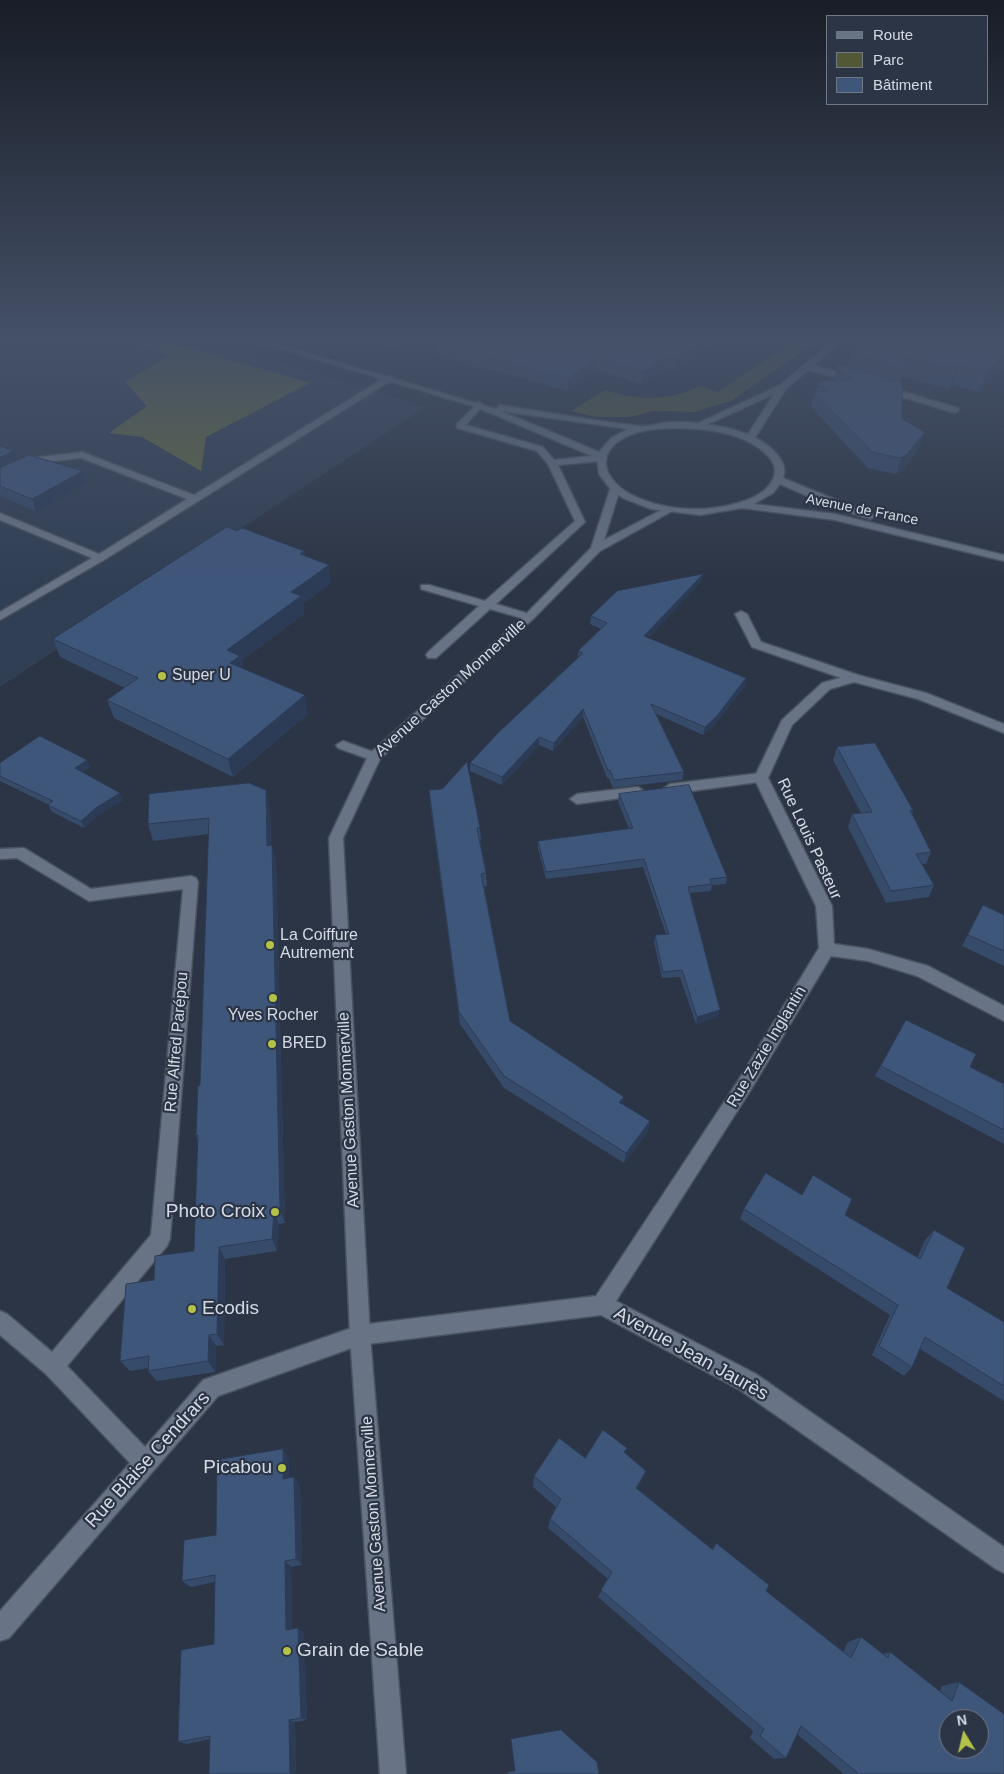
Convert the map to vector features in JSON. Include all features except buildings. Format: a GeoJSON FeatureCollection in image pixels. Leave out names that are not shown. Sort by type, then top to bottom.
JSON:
{"type":"FeatureCollection","features":[{"type":"Feature","properties":{"kind":"street"},"geometry":{"type":"LineString","coordinates":[[0,617],[100,558],[319,422]]}},
{"type":"Feature","properties":{"kind":"street"},"geometry":{"type":"LineString","coordinates":[[432,655],[580,522],[552,463],[540,449],[460,426],[464,422]]}},
{"type":"Feature","properties":{"kind":"street"},"geometry":{"type":"LineString","coordinates":[[518,422],[600,457]]}},
{"type":"Feature","properties":{"kind":"street"},"geometry":{"type":"LineString","coordinates":[[598,422],[642,428]]}},
{"type":"Feature","properties":{"kind":"street"},"geometry":{"type":"LineString","coordinates":[[699,426],[708,422]]}},
{"type":"Feature","properties":{"kind":"street"},"geometry":{"type":"LineString","coordinates":[[750,439],[761,422]]}},
{"type":"Feature","properties":{"kind":"street"},"geometry":{"type":"LineString","coordinates":[[670,424],[699,426],[727,430],[750,439],[765,448],[775,458],[780,469],[778,480],[772,490],[761,498],[745,505],[722,510],[697,512],[671,509],[631,498],[616,489],[605,479],[600,468],[600,457],[607,446],[622,435],[642,428],[670,424]]}},
{"type":"Feature","properties":{"kind":"street"},"geometry":{"type":"LineString","coordinates":[[0,477],[35,460],[82,455],[195,499]]}},
{"type":"Feature","properties":{"kind":"street"},"geometry":{"type":"LineString","coordinates":[[552,463],[600,457]]}},
{"type":"Feature","properties":{"kind":"street","name":"Avenue de France"},"geometry":{"type":"LineString","coordinates":[[778,480],[836,505],[1004,558]]}},
{"type":"Feature","properties":{"kind":"street","name":"Avenue Gaston Monnerville"},"geometry":{"type":"LineString","coordinates":[[596,549],[616,489]]}},
{"type":"Feature","properties":{"kind":"street","name":"Avenue de France"},"geometry":{"type":"LineString","coordinates":[[745,505],[834,517],[972,549]]}},
{"type":"Feature","properties":{"kind":"street","name":"Avenue Gaston Monnerville"},"geometry":{"type":"LineString","coordinates":[[393,1774],[360,1336],[336,838],[374,757],[529,617],[596,549],[671,509]]}},
{"type":"Feature","properties":{"kind":"street"},"geometry":{"type":"LineString","coordinates":[[0,516],[100,558]]}},
{"type":"Feature","properties":{"kind":"street"},"geometry":{"type":"LineString","coordinates":[[425,587],[529,617]]}},
{"type":"Feature","properties":{"kind":"street"},"geometry":{"type":"LineString","coordinates":[[741,614],[756,644],[854,678],[922,696],[1004,729]]}},
{"type":"Feature","properties":{"kind":"street","name":"Rue Louis Pasteur"},"geometry":{"type":"LineString","coordinates":[[827,949],[824,906],[761,778],[787,723],[826,686],[854,678]]}},
{"type":"Feature","properties":{"kind":"street"},"geometry":{"type":"LineString","coordinates":[[343,745],[374,757]]}},
{"type":"Feature","properties":{"kind":"street"},"geometry":{"type":"LineString","coordinates":[[577,799],[761,778]]}},
{"type":"Feature","properties":{"kind":"street","name":"Rue Alfred Parépou"},"geometry":{"type":"LineString","coordinates":[[0,854],[19,852],[89,895],[191,882],[160,1239],[53,1367]]}},
{"type":"Feature","properties":{"kind":"street"},"geometry":{"type":"LineString","coordinates":[[827,949],[868,955],[922,971],[1004,1014]]}},
{"type":"Feature","properties":{"kind":"street","name":"Rue Zazie Inglantin"},"geometry":{"type":"LineString","coordinates":[[602,1305],[744,1086],[827,949]]}},
{"type":"Feature","properties":{"kind":"street","name":"Avenue Jean Jaurès"},"geometry":{"type":"LineString","coordinates":[[360,1336],[602,1305],[748,1382],[1004,1561]]}},
{"type":"Feature","properties":{"kind":"street"},"geometry":{"type":"LineString","coordinates":[[0,1321],[53,1367],[144,1462]]}},
{"type":"Feature","properties":{"kind":"street","name":"Rue Blaise Cendrars"},"geometry":{"type":"LineString","coordinates":[[0,1629],[144,1462],[211,1388],[360,1336]]}},
{"type":"Feature","properties":{"kind":"shaded area"},"geometry":{"type":"Polygon","coordinates":[[[0,422],[404,422],[0,687],[0,422]]]}},
{"type":"Feature","properties":{"kind":"green space"},"geometry":{"type":"Polygon","coordinates":[[[125,422],[235,422],[206,437],[201,471],[142,437],[109,433],[125,422]]]}},
{"type":"Feature","properties":{"kind":"place","name":"Super U"},"geometry":{"type":"Point","coordinates":[162,676]}},
{"type":"Feature","properties":{"kind":"place","name":"La Coiffure Autrement"},"geometry":{"type":"Point","coordinates":[270,945]}},
{"type":"Feature","properties":{"kind":"place","name":"Yves Rocher"},"geometry":{"type":"Point","coordinates":[273,998]}},
{"type":"Feature","properties":{"kind":"place","name":"BRED"},"geometry":{"type":"Point","coordinates":[272,1044]}},
{"type":"Feature","properties":{"kind":"place","name":"Photo Croix"},"geometry":{"type":"Point","coordinates":[275,1212]}},
{"type":"Feature","properties":{"kind":"place","name":"Ecodis"},"geometry":{"type":"Point","coordinates":[192,1309]}},
{"type":"Feature","properties":{"kind":"place","name":"Picabou"},"geometry":{"type":"Point","coordinates":[282,1468]}},
{"type":"Feature","properties":{"kind":"place","name":"Grain de Sable"},"geometry":{"type":"Point","coordinates":[287,1651]}}]}
